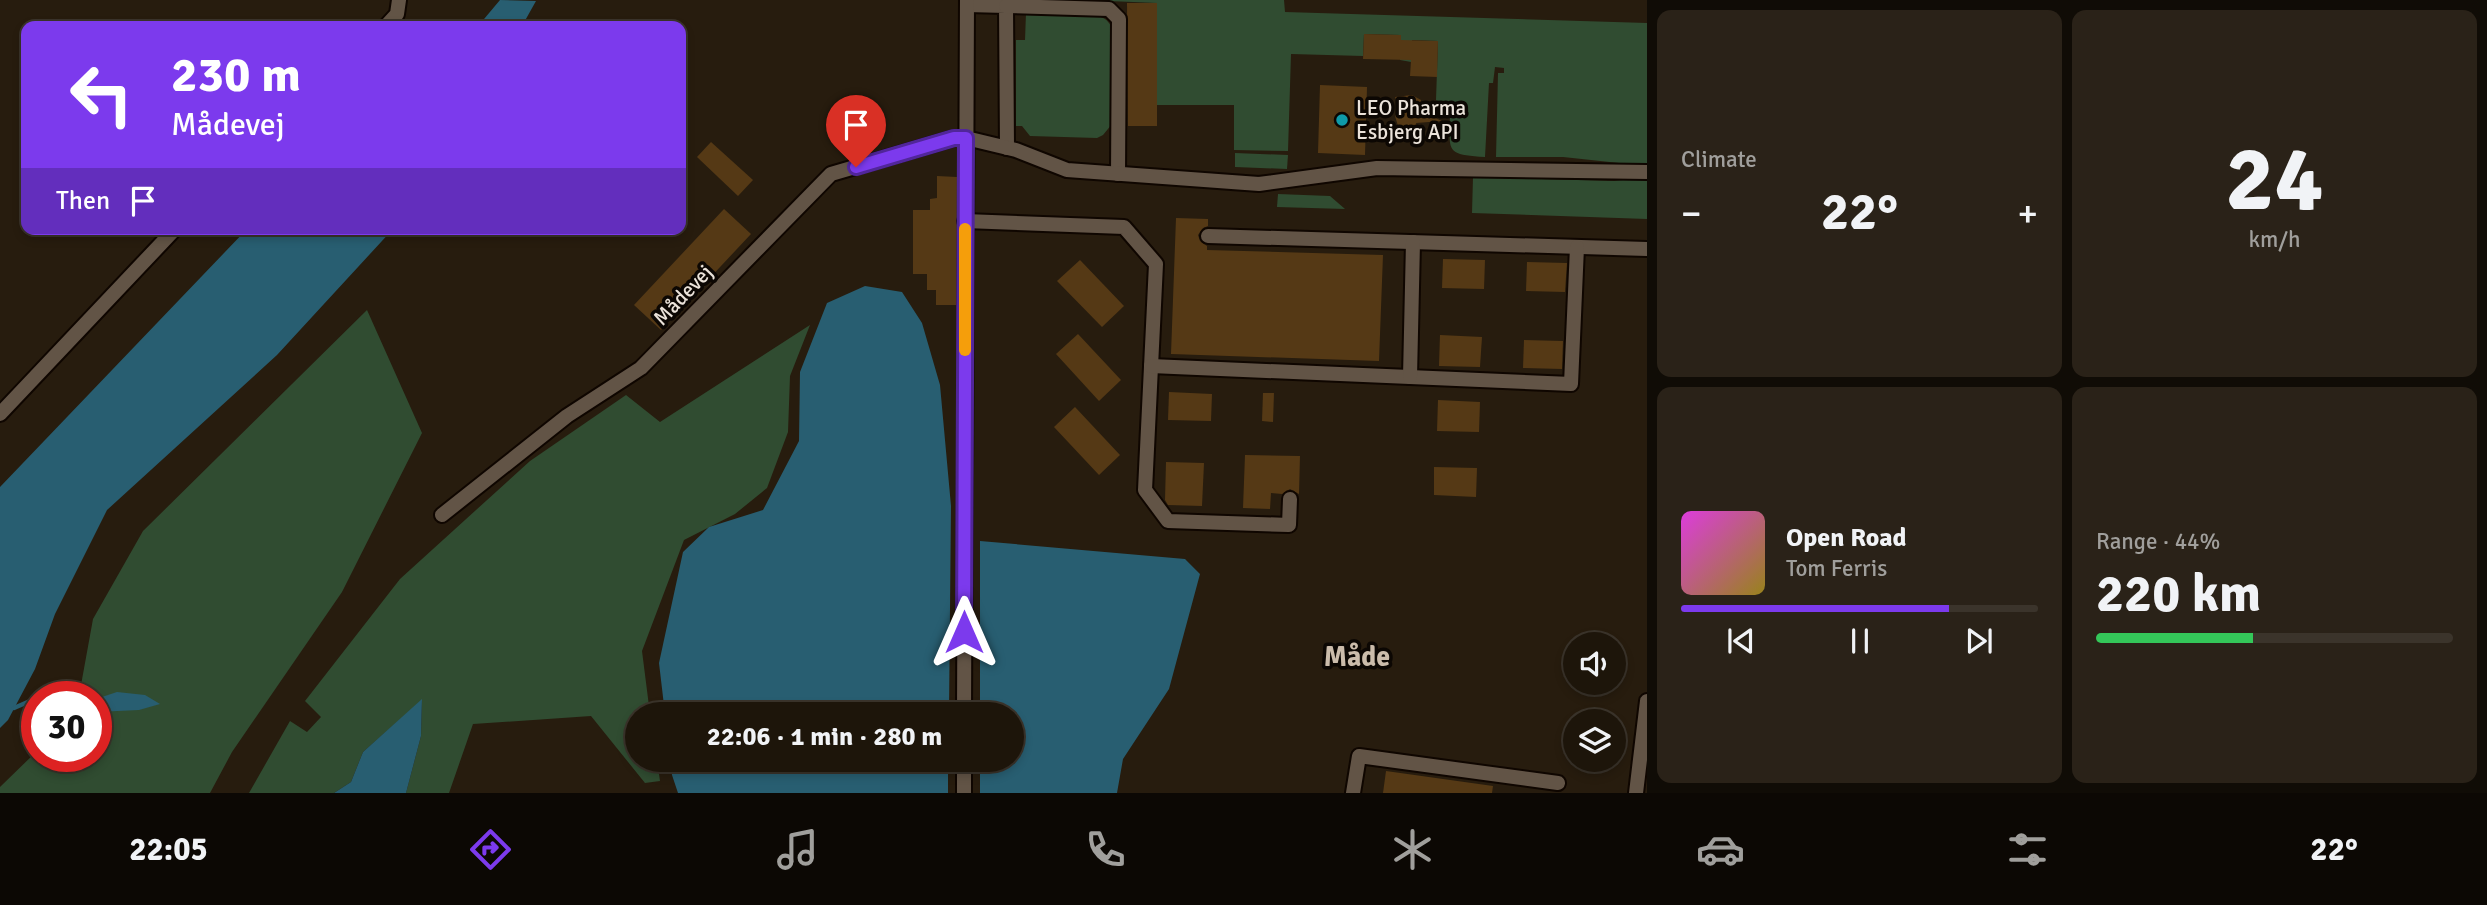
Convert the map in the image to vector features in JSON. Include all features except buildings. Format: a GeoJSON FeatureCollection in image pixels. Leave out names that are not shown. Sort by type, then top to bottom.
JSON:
{"type":"FeatureCollection","features":[{"type":"Feature","properties":{"kind":"street"},"geometry":{"type":"LineString","coordinates":[[391,21],[397,14],[399,0]]}},
{"type":"Feature","properties":{"kind":"street"},"geometry":{"type":"LineString","coordinates":[[964,702],[967,2],[1109,9],[1119,19],[1118,174]]}},
{"type":"Feature","properties":{"kind":"street"},"geometry":{"type":"LineString","coordinates":[[1006,6],[1007,148]]}},
{"type":"Feature","properties":{"kind":"street","name":"Mådevej"},"geometry":{"type":"LineString","coordinates":[[442,515],[567,416],[641,368],[831,174],[954,138],[966,138]]}},
{"type":"Feature","properties":{"kind":"street"},"geometry":{"type":"LineString","coordinates":[[966,138],[1007,148],[1067,170],[1259,184],[1377,168],[1647,172]]}},
{"type":"Feature","properties":{"kind":"street"},"geometry":{"type":"LineString","coordinates":[[965,221],[1124,227],[1156,264],[1145,490],[1168,521],[1289,525],[1290,499]]}},
{"type":"Feature","properties":{"kind":"street"},"geometry":{"type":"LineString","coordinates":[[0,414],[169,235]]}},
{"type":"Feature","properties":{"kind":"street"},"geometry":{"type":"LineString","coordinates":[[1208,236],[1647,248]]}},
{"type":"Feature","properties":{"kind":"street"},"geometry":{"type":"LineString","coordinates":[[1410,377],[1413,242]]}},
{"type":"Feature","properties":{"kind":"street"},"geometry":{"type":"LineString","coordinates":[[1151,366],[1571,384],[1577,247]]}},
{"type":"Feature","properties":{"kind":"street"},"geometry":{"type":"LineString","coordinates":[[1636,793],[1647,701]]}},
{"type":"Feature","properties":{"kind":"street"},"geometry":{"type":"LineString","coordinates":[[1353,793],[1359,756],[1558,783]]}},
{"type":"Feature","properties":{"kind":"street"},"geometry":{"type":"LineString","coordinates":[[964,772],[964,793]]}},
{"type":"Feature","properties":{"kind":"green space"},"geometry":{"type":"Polygon","coordinates":[[[1084,0],[1284,0],[1285,12],[1647,23],[1647,166],[1563,157],[1496,157],[1498,73],[1504,73],[1504,68],[1495,67],[1493,83],[1489,83],[1485,157],[1457,152],[1450,144],[1450,115],[1436,100],[1438,41],[1412,40],[1411,62],[1400,60],[1400,35],[1364,34],[1363,56],[1291,54],[1288,151],[1234,150],[1234,105],[1157,105],[1157,3],[1084,0]]]}},
{"type":"Feature","properties":{"kind":"green space"},"geometry":{"type":"Polygon","coordinates":[[[1026,13],[1094,15],[1105,19],[1112,27],[1112,124],[1103,135],[1097,138],[1030,136],[1022,126],[1016,126],[1016,40],[1025,40],[1026,13]]]}},
{"type":"Feature","properties":{"kind":"green space"},"geometry":{"type":"Polygon","coordinates":[[[1235,153],[1288,155],[1287,169],[1235,167],[1235,153]]]}},
{"type":"Feature","properties":{"kind":"green space"},"geometry":{"type":"Polygon","coordinates":[[[1473,177],[1614,181],[1647,177],[1647,219],[1472,213],[1473,177]]]}},
{"type":"Feature","properties":{"kind":"green space"},"geometry":{"type":"Polygon","coordinates":[[[1278,194],[1330,196],[1345,209],[1277,207],[1278,194]]]}},
{"type":"Feature","properties":{"kind":"green space"},"geometry":{"type":"Polygon","coordinates":[[[367,310],[422,433],[342,592],[232,752],[210,793],[0,793],[0,787],[21,767],[21,772],[112,772],[112,681],[82,681],[93,619],[143,531],[367,310]]]}},
{"type":"Feature","properties":{"kind":"green space"},"geometry":{"type":"Polygon","coordinates":[[[810,325],[790,376],[788,432],[767,488],[735,514],[684,540],[642,651],[648,702],[625,702],[625,758],[591,716],[473,724],[449,793],[406,793],[421,736],[422,700],[363,752],[351,782],[334,793],[249,793],[290,721],[307,732],[321,717],[305,701],[400,579],[530,461],[626,395],[660,422],[810,325]]]}},
{"type":"Feature","properties":{"kind":"green space"},"geometry":{"type":"Polygon","coordinates":[[[636,772],[659,772],[660,781],[645,783],[636,772]]]}},
{"type":"Feature","properties":{"kind":"water"},"geometry":{"type":"Polygon","coordinates":[[[500,0],[536,1],[525,21],[482,21],[500,0]]]}},
{"type":"Feature","properties":{"kind":"water"},"geometry":{"type":"Polygon","coordinates":[[[241,235],[387,235],[277,355],[107,510],[55,614],[35,669],[29,681],[21,681],[21,695],[8,720],[0,728],[0,487],[241,235]]]}},
{"type":"Feature","properties":{"kind":"water"},"geometry":{"type":"Polygon","coordinates":[[[865,286],[902,292],[922,323],[940,385],[951,506],[949,702],[664,702],[659,663],[683,552],[709,527],[763,510],[799,441],[800,372],[827,303],[865,286]]]}},
{"type":"Feature","properties":{"kind":"water"},"geometry":{"type":"Polygon","coordinates":[[[980,541],[1185,559],[1200,574],[1169,689],[1123,759],[1117,793],[980,793],[980,772],[1024,772],[1024,702],[980,702],[980,541]]]}},
{"type":"Feature","properties":{"kind":"water"},"geometry":{"type":"Polygon","coordinates":[[[112,694],[145,695],[160,704],[139,710],[112,711],[112,694]]]}},
{"type":"Feature","properties":{"kind":"water"},"geometry":{"type":"Polygon","coordinates":[[[422,699],[421,736],[406,793],[334,793],[351,782],[363,752],[422,699]]]}},
{"type":"Feature","properties":{"kind":"water"},"geometry":{"type":"Polygon","coordinates":[[[672,772],[948,772],[948,793],[678,793],[672,772]]]}},
{"type":"Feature","properties":{"kind":"waterway"},"geometry":{"type":"LineString","coordinates":[[14,708],[21,705]]}},
{"type":"Feature","properties":{"kind":"slow traffic"},"geometry":{"type":"LineString","coordinates":[[965,229],[965,350]]}},
{"type":"Feature","properties":{"kind":"place","name":"LEO Pharma Esbjerg API"},"geometry":{"type":"Point","coordinates":[1342,120]}},
{"type":"Feature","properties":{"kind":"district","name":"Måde"},"geometry":{"type":"Point","coordinates":[1357,656]}},
{"type":"Feature","properties":{"kind":"route"},"geometry":{"type":"LineString","coordinates":[[856,167],[954,138],[966,138],[964,632]]}}]}
